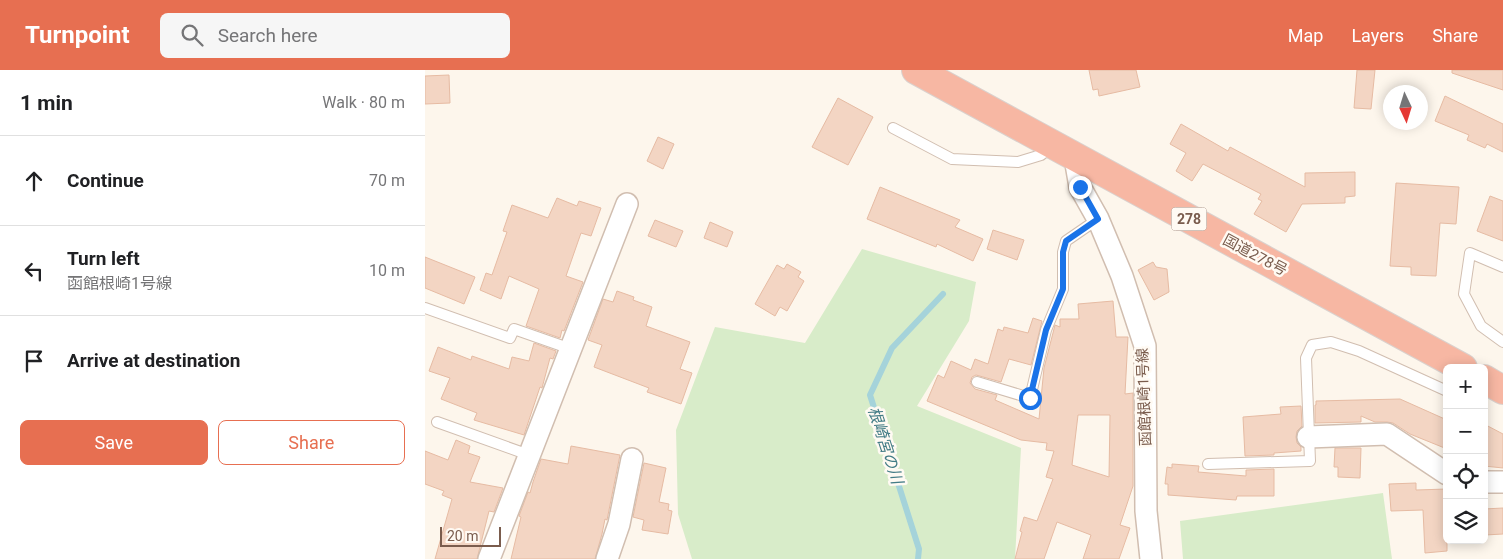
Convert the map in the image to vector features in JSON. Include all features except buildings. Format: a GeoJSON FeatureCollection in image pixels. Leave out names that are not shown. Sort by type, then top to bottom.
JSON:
{"type":"FeatureCollection","features":[{"type":"Feature","properties":{"kind":"highway","name":"国道278号"},"geometry":{"type":"LineString","coordinates":[[916,70],[1456,364]]}},
{"type":"Feature","properties":{"kind":"highway"},"geometry":{"type":"LineString","coordinates":[[1488,381],[1503,390]]}},
{"type":"Feature","properties":{"kind":"street","name":"函館根崎1号線"},"geometry":{"type":"LineString","coordinates":[[1064,152],[1080,187],[1098,219],[1122,276],[1145,346],[1147,511],[1151,559]]}},
{"type":"Feature","properties":{"kind":"street"},"geometry":{"type":"LineString","coordinates":[[489,559],[627,204]]}},
{"type":"Feature","properties":{"kind":"street"},"geometry":{"type":"LineString","coordinates":[[1308,437],[1387,434],[1443,471]]}},
{"type":"Feature","properties":{"kind":"street"},"geometry":{"type":"LineString","coordinates":[[607,559],[619,524],[632,459]]}},
{"type":"Feature","properties":{"kind":"street"},"geometry":{"type":"LineString","coordinates":[[1488,482],[1503,482]]}},
{"type":"Feature","properties":{"kind":"lane"},"geometry":{"type":"LineString","coordinates":[[893,128],[952,159],[1018,162],[1041,155],[1064,152]]}},
{"type":"Feature","properties":{"kind":"lane"},"geometry":{"type":"LineString","coordinates":[[977,382],[1030,398],[1046,330],[1063,289],[1063,252],[1066,241],[1098,219]]}},
{"type":"Feature","properties":{"kind":"lane"},"geometry":{"type":"LineString","coordinates":[[1503,267],[1470,254],[1464,294],[1481,326],[1503,342]]}},
{"type":"Feature","properties":{"kind":"lane"},"geometry":{"type":"LineString","coordinates":[[425,308],[510,338],[514,328],[571,349]]}},
{"type":"Feature","properties":{"kind":"lane"},"geometry":{"type":"LineString","coordinates":[[1208,464],[1310,461],[1306,358],[1312,345],[1331,342],[1359,351],[1443,389]]}},
{"type":"Feature","properties":{"kind":"lane"},"geometry":{"type":"LineString","coordinates":[[437,422],[529,455]]}},
{"type":"Feature","properties":{"kind":"green space"},"geometry":{"type":"Polygon","coordinates":[[[862,249],[976,282],[969,321],[917,406],[1021,448],[1015,559],[692,559],[678,514],[676,430],[715,327],[805,343],[862,249]]]}},
{"type":"Feature","properties":{"kind":"green space"},"geometry":{"type":"Polygon","coordinates":[[[1383,493],[1392,559],[1183,559],[1180,521],[1383,493]]]}},
{"type":"Feature","properties":{"kind":"waterway","name":"根崎宮の川"},"geometry":{"type":"LineString","coordinates":[[918,559],[919,549],[870,395],[892,348],[943,294]]}},
{"type":"Feature","properties":{"kind":"route"},"geometry":{"type":"LineString","coordinates":[[1030,398],[1046,330],[1063,289],[1063,252],[1066,241],[1098,219],[1080,187]]}}]}
